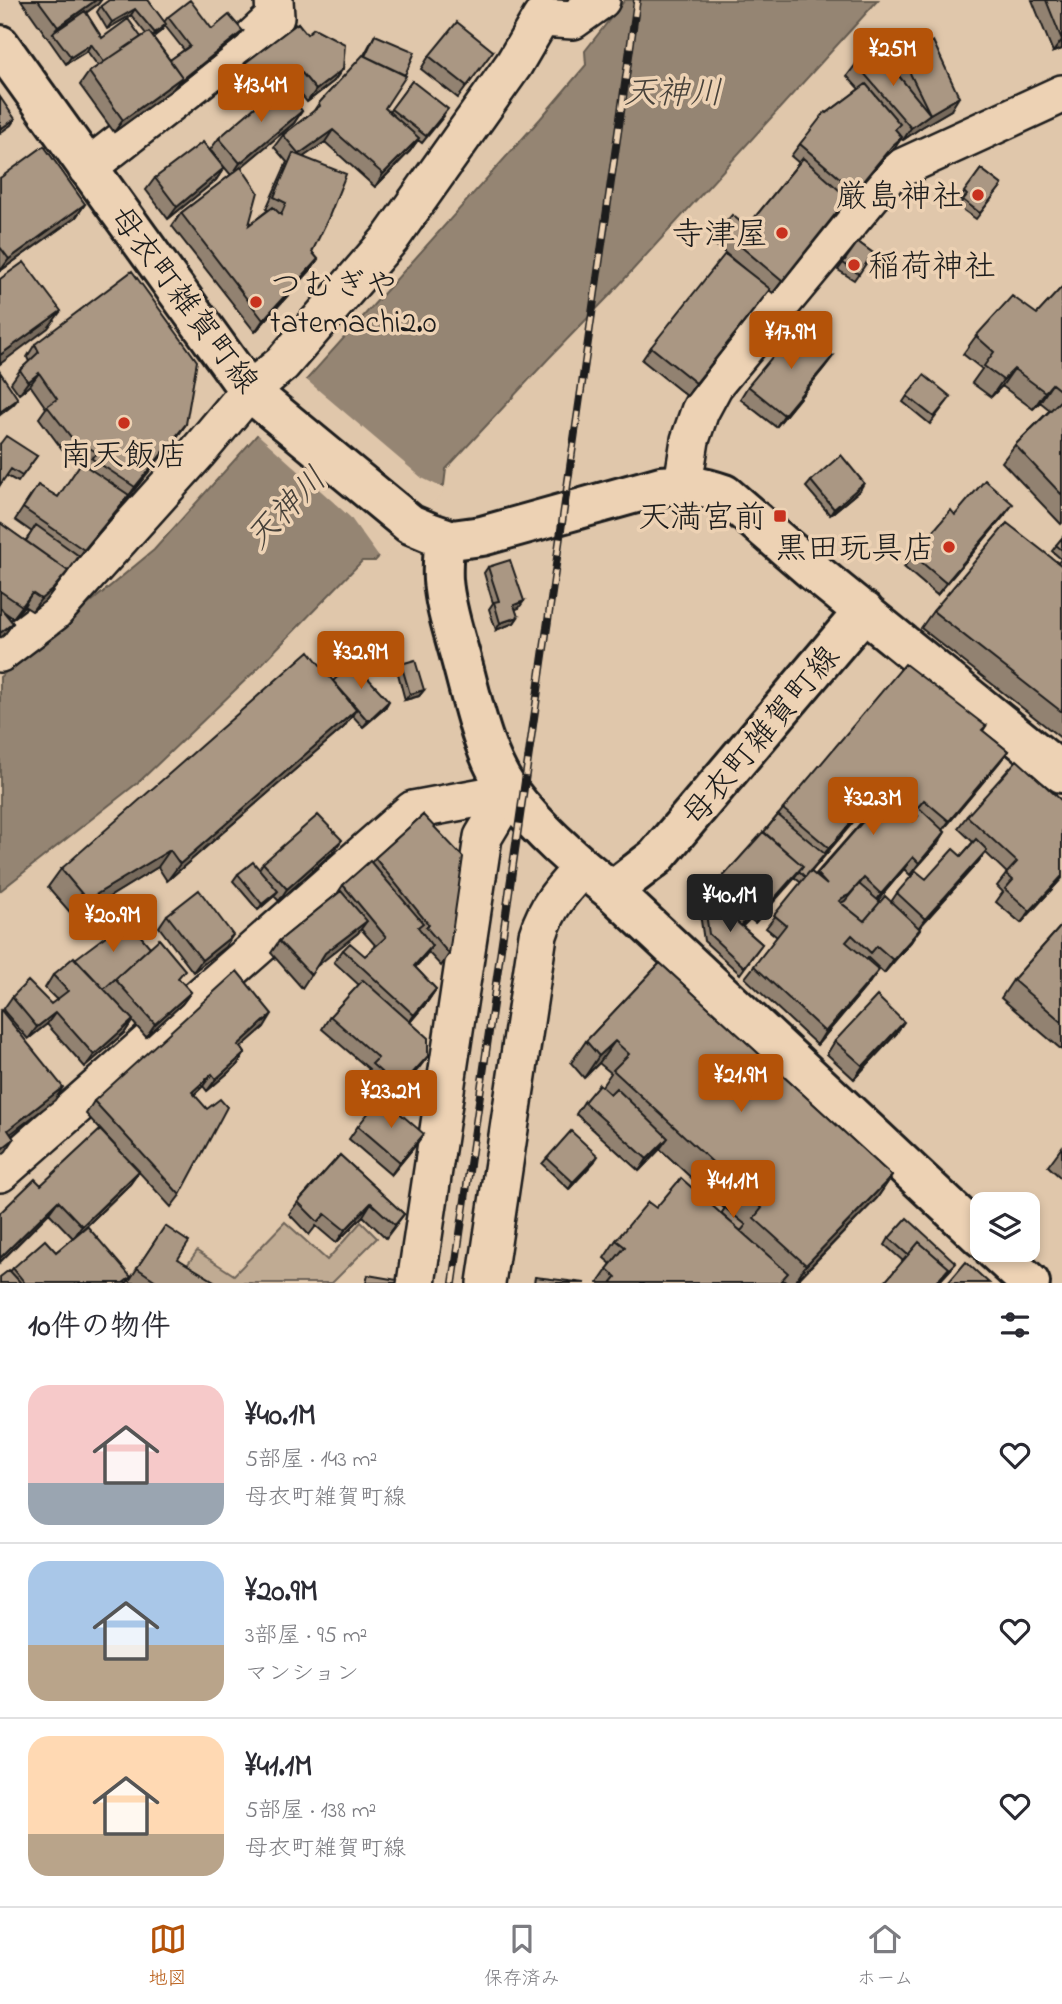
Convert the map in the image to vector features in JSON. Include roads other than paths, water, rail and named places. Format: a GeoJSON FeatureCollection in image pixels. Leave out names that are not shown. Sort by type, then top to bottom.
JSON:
{"type":"FeatureCollection","features":[{"type":"Feature","properties":{"kind":"main road","name":"母衣町雑賀町線"},"geometry":{"type":"LineString","coordinates":[[0,45],[87,168],[262,401],[427,531]]}},
{"type":"Feature","properties":{"kind":"main road"},"geometry":{"type":"LineString","coordinates":[[427,531],[463,540],[662,486],[683,484],[706,487],[724,494],[818,575],[1061,768]]}},
{"type":"Feature","properties":{"kind":"main road"},"geometry":{"type":"LineString","coordinates":[[427,531],[443,582],[479,725],[510,792],[538,826],[970,1227]]}},
{"type":"Feature","properties":{"kind":"main road","name":"母衣町雑賀町線"},"geometry":{"type":"LineString","coordinates":[[597,879],[656,857],[864,611]]}},
{"type":"Feature","properties":{"kind":"main road"},"geometry":{"type":"LineString","coordinates":[[1007,1262],[1030,1283]]}},
{"type":"Feature","properties":{"kind":"street"},"geometry":{"type":"LineString","coordinates":[[87,168],[246,44],[275,17],[274,0]]}},
{"type":"Feature","properties":{"kind":"street"},"geometry":{"type":"LineString","coordinates":[[0,653],[54,612],[197,453],[262,401],[282,364],[390,239],[514,64],[536,9],[573,20],[601,0]]}},
{"type":"Feature","properties":{"kind":"street"},"geometry":{"type":"LineString","coordinates":[[683,484],[690,440],[700,411],[714,385],[890,173],[1062,94]]}},
{"type":"Feature","properties":{"kind":"street"},"geometry":{"type":"LineString","coordinates":[[0,1173],[413,810],[510,792]]}},
{"type":"Feature","properties":{"kind":"street"},"geometry":{"type":"LineString","coordinates":[[416,1283],[483,837],[510,792]]}},
{"type":"Feature","properties":{"kind":"street"},"geometry":{"type":"LineString","coordinates":[[486,1283],[538,935],[544,915],[556,897],[597,879]]}},
{"type":"Feature","properties":{"kind":"water","name":"天神川"},"geometry":{"type":"Polygon","coordinates":[[[625,0],[878,0],[609,296],[446,469],[444,485],[375,561],[362,561],[256,670],[141,780],[0,891],[0,677],[154,550],[540,119],[586,65],[585,51],[625,0]]]}},
{"type":"Feature","properties":{"kind":"railway"},"geometry":{"type":"LineString","coordinates":[[453,1283],[637,0]]}},
{"type":"Feature","properties":{"kind":"place","name":"厳島神社"},"geometry":{"type":"Point","coordinates":[978,195]}},
{"type":"Feature","properties":{"kind":"place","name":"寺津屋"},"geometry":{"type":"Point","coordinates":[782,233]}},
{"type":"Feature","properties":{"kind":"place","name":"稲荷神社"},"geometry":{"type":"Point","coordinates":[854,265]}},
{"type":"Feature","properties":{"kind":"place","name":"つむぎや tatemachi2.0"},"geometry":{"type":"Point","coordinates":[256,302]}},
{"type":"Feature","properties":{"kind":"place","name":"南天飯店"},"geometry":{"type":"Point","coordinates":[124,423]}},
{"type":"Feature","properties":{"kind":"place","name":"天満宮前"},"geometry":{"type":"Point","coordinates":[780,516]}},
{"type":"Feature","properties":{"kind":"place","name":"黒田玩具店"},"geometry":{"type":"Point","coordinates":[949,547]}}]}
